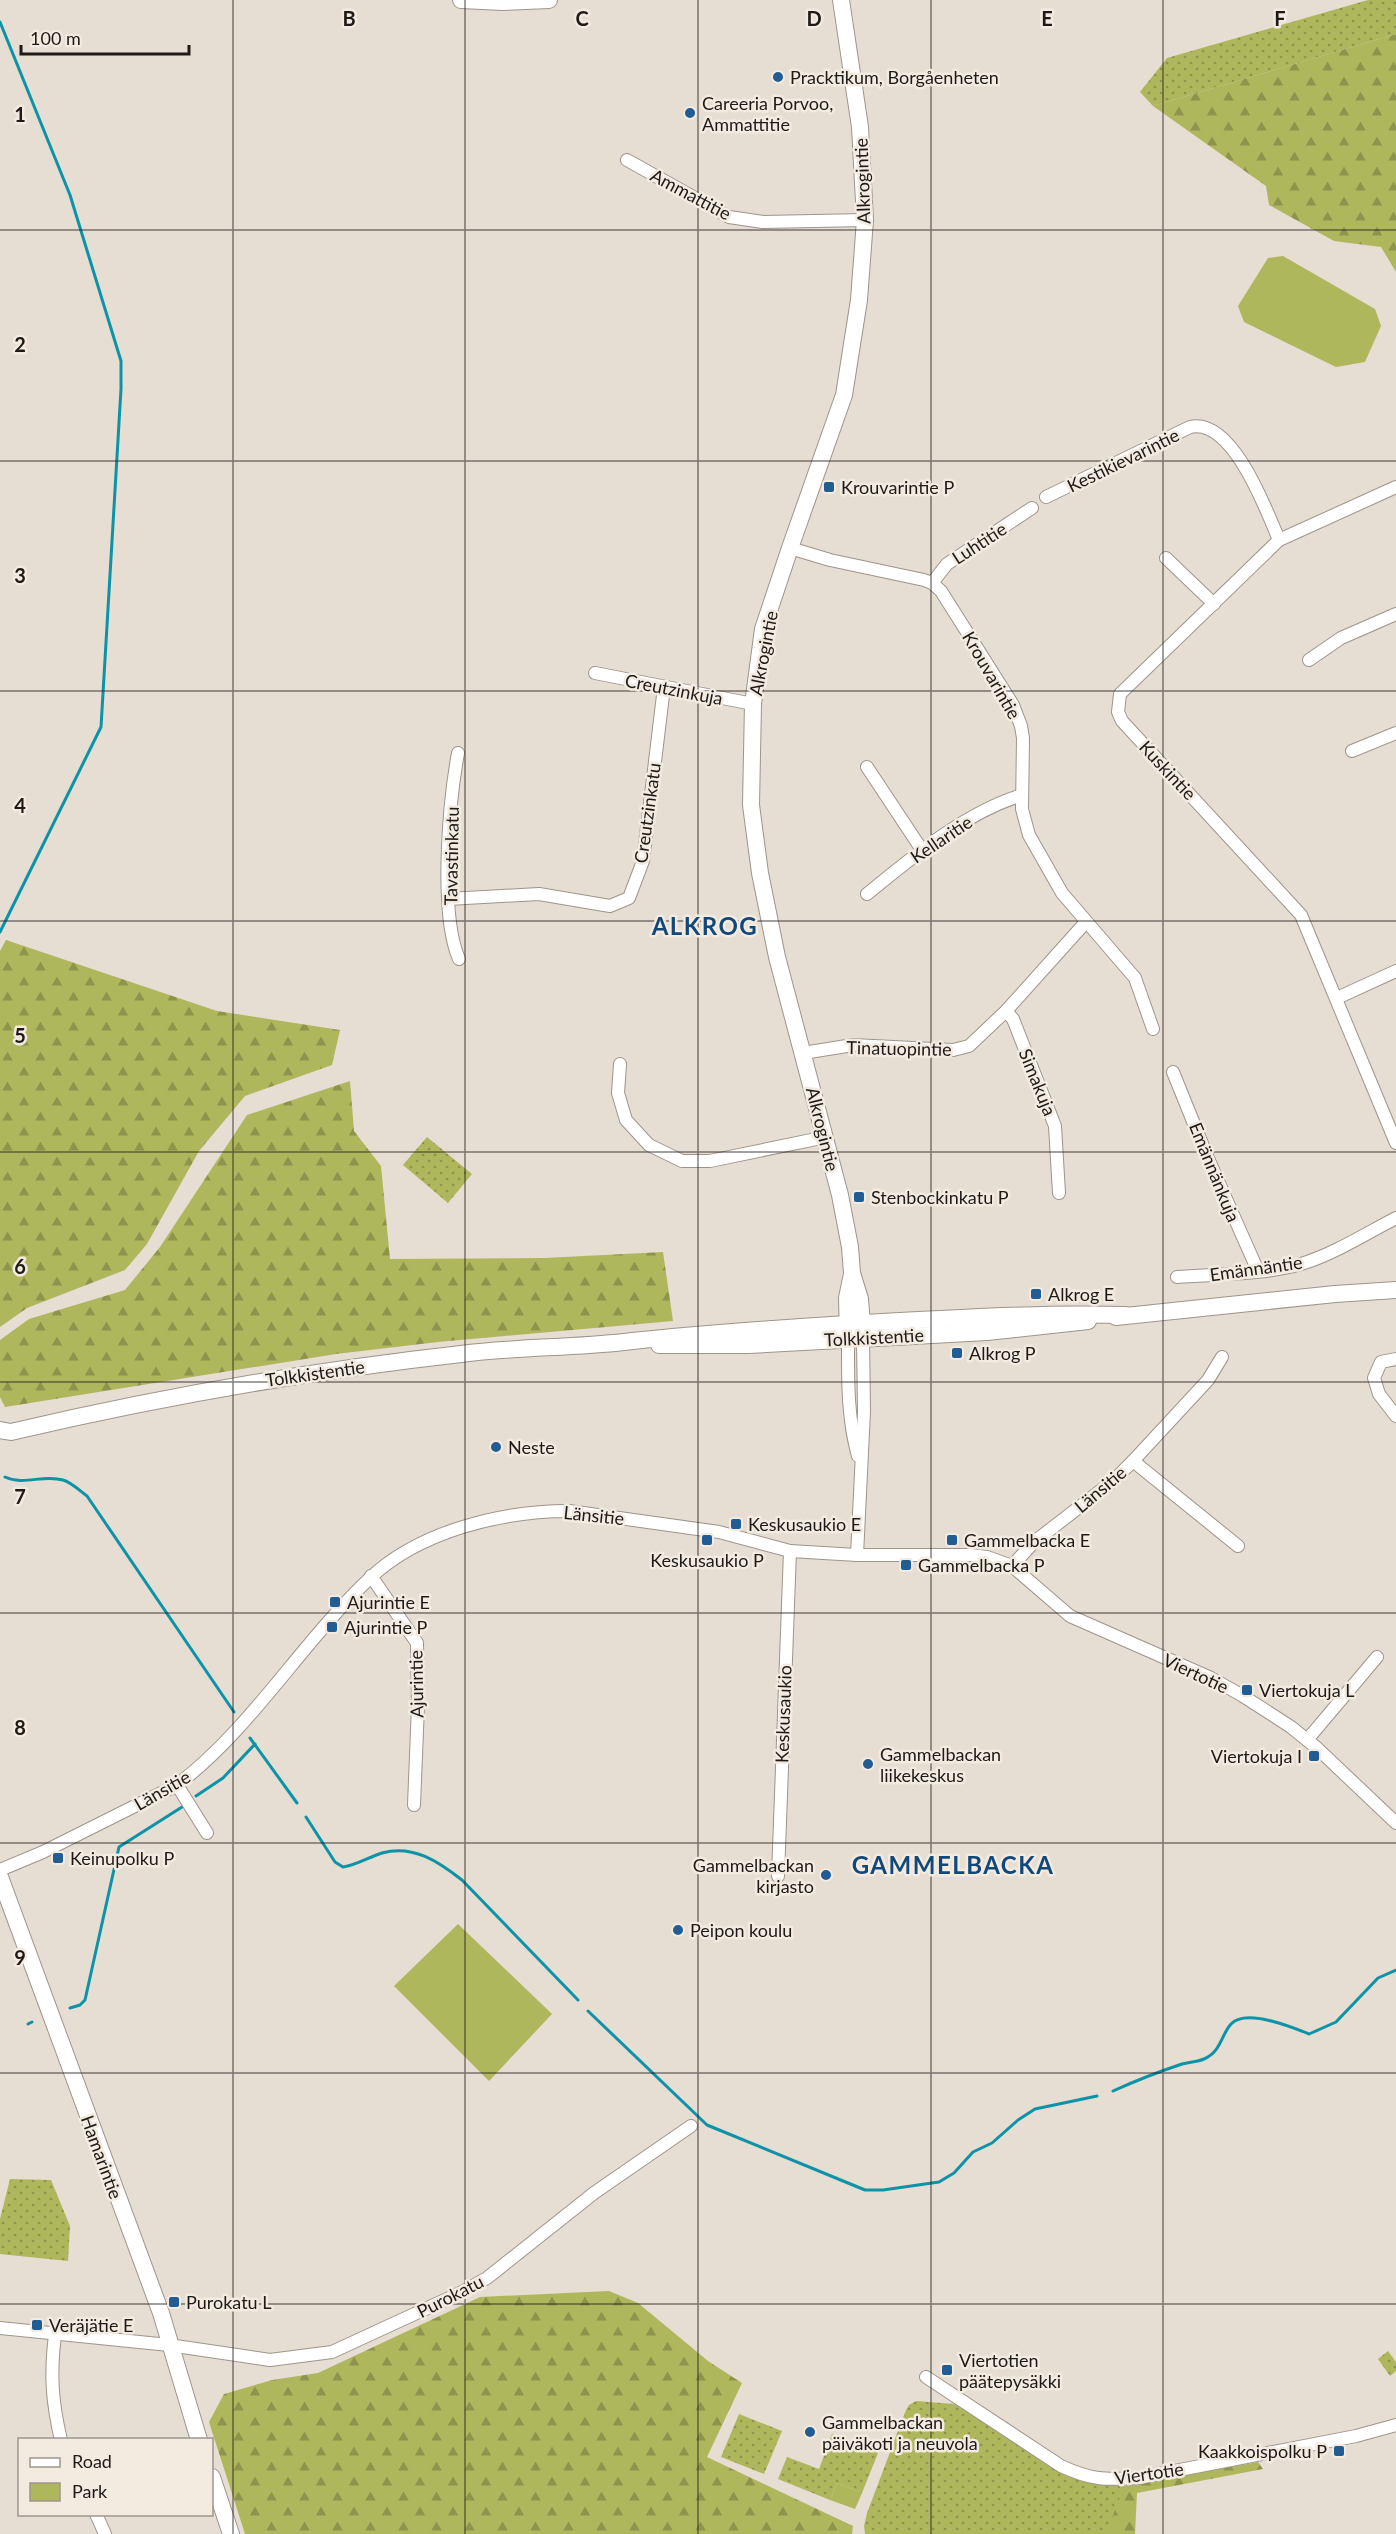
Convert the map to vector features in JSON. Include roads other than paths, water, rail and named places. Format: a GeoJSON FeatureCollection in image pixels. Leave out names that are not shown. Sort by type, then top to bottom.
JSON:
{"type":"FeatureCollection","features":[{"type":"Feature","properties":{"kind":"street"},"geometry":{"type":"LineString","coordinates":[[461,0],[503,2],[549,0]]}},
{"type":"Feature","properties":{"kind":"street","name":"Alkrogintie"},"geometry":{"type":"LineString","coordinates":[[842,0],[860,127],[865,220],[859,300],[844,395],[763,629],[753,704],[751,805],[760,873],[777,957],[840,1195],[850,1247],[852,1273],[847,1298],[855,1331]]}},
{"type":"Feature","properties":{"kind":"street","name":"Ammattitie"},"geometry":{"type":"LineString","coordinates":[[627,160],[729,217],[763,222],[865,220]]}},
{"type":"Feature","properties":{"kind":"street","name":"Kestikievarintie"},"geometry":{"type":"LineString","coordinates":[[1046,497],[1190,427],[1205,426],[1220,435],[1253,481],[1279,540]]}},
{"type":"Feature","properties":{"kind":"street","name":"Kuskintie"},"geometry":{"type":"LineString","coordinates":[[1396,487],[1279,540],[1120,694],[1118,712],[1122,721],[1301,915],[1396,1143]]}},
{"type":"Feature","properties":{"kind":"street","name":"Luhtitie"},"geometry":{"type":"LineString","coordinates":[[933,583],[947,564],[1032,508]]}},
{"type":"Feature","properties":{"kind":"street"},"geometry":{"type":"LineString","coordinates":[[790,548],[830,560],[933,583]]}},
{"type":"Feature","properties":{"kind":"street"},"geometry":{"type":"LineString","coordinates":[[1166,558],[1214,604]]}},
{"type":"Feature","properties":{"kind":"street","name":"Krouvarintie"},"geometry":{"type":"LineString","coordinates":[[933,583],[941,591],[1013,705],[1018,717],[1023,738],[1024,822],[1033,842],[1052,878],[1085,923],[1135,978],[1154,1029]]}},
{"type":"Feature","properties":{"kind":"street"},"geometry":{"type":"LineString","coordinates":[[1309,660],[1341,638],[1396,614]]}},
{"type":"Feature","properties":{"kind":"street","name":"Creutzinkuja"},"geometry":{"type":"LineString","coordinates":[[595,674],[753,704]]}},
{"type":"Feature","properties":{"kind":"street","name":"Creutzinkatu"},"geometry":{"type":"LineString","coordinates":[[448,899],[539,894],[610,906],[629,898],[643,861],[664,687]]}},
{"type":"Feature","properties":{"kind":"street"},"geometry":{"type":"LineString","coordinates":[[1352,751],[1396,734]]}},
{"type":"Feature","properties":{"kind":"street","name":"Tavastinkatu"},"geometry":{"type":"LineString","coordinates":[[458,753],[453,783],[448,899],[453,944],[459,959]]}},
{"type":"Feature","properties":{"kind":"street"},"geometry":{"type":"LineString","coordinates":[[867,767],[922,850]]}},
{"type":"Feature","properties":{"kind":"street","name":"Kellaritie"},"geometry":{"type":"LineString","coordinates":[[867,894],[922,850],[996,803],[1022,795]]}},
{"type":"Feature","properties":{"kind":"street","name":"Tinatuopintie"},"geometry":{"type":"LineString","coordinates":[[803,1053],[853,1045],[962,1049],[978,1039],[1006,1011],[1085,923]]}},
{"type":"Feature","properties":{"kind":"street"},"geometry":{"type":"LineString","coordinates":[[1337,998],[1396,970]]}},
{"type":"Feature","properties":{"kind":"street","name":"Simakuja"},"geometry":{"type":"LineString","coordinates":[[1006,1011],[1013,1019],[1055,1126],[1059,1194]]}},
{"type":"Feature","properties":{"kind":"street"},"geometry":{"type":"LineString","coordinates":[[620,1064],[618,1093],[626,1120],[649,1145],[682,1161],[710,1161],[826,1137]]}},
{"type":"Feature","properties":{"kind":"street","name":"Emännänkuja"},"geometry":{"type":"LineString","coordinates":[[1173,1072],[1258,1271]]}},
{"type":"Feature","properties":{"kind":"street","name":"Emännäntie"},"geometry":{"type":"LineString","coordinates":[[1177,1277],[1258,1271],[1300,1264],[1317,1258],[1396,1218]]}},
{"type":"Feature","properties":{"kind":"street","name":"Tolkkistentie"},"geometry":{"type":"LineString","coordinates":[[4,1434],[204,1390],[463,1353],[622,1342],[736,1330],[987,1332],[1066,1325],[1126,1315],[1396,1290]]}},
{"type":"Feature","properties":{"kind":"street"},"geometry":{"type":"LineString","coordinates":[[855,1331],[849,1412],[851,1434],[860,1462],[857,1555]]}},
{"type":"Feature","properties":{"kind":"street","name":"Länsitie"},"geometry":{"type":"LineString","coordinates":[[0,1870],[43,1852],[177,1785],[196,1771],[227,1740],[331,1618],[371,1576],[410,1550],[465,1525],[514,1514],[569,1511],[719,1532],[790,1551],[857,1555],[960,1554],[987,1557],[1012,1566],[1034,1542],[1113,1481],[1208,1380],[1222,1357]]}},
{"type":"Feature","properties":{"kind":"street"},"geometry":{"type":"LineString","coordinates":[[1396,1359],[1381,1362],[1374,1378],[1379,1394],[1396,1416]]}},
{"type":"Feature","properties":{"kind":"street"},"geometry":{"type":"LineString","coordinates":[[1133,1461],[1238,1545]]}},
{"type":"Feature","properties":{"kind":"street","name":"Keskusaukio"},"geometry":{"type":"LineString","coordinates":[[778,1876],[790,1551]]}},
{"type":"Feature","properties":{"kind":"street","name":"Viertotie"},"geometry":{"type":"LineString","coordinates":[[1012,1566],[1070,1616],[1211,1678],[1260,1707],[1307,1740],[1396,1823]]}},
{"type":"Feature","properties":{"kind":"street","name":"Ajurintie"},"geometry":{"type":"LineString","coordinates":[[371,1576],[417,1642],[418,1706],[414,1805]]}},
{"type":"Feature","properties":{"kind":"street"},"geometry":{"type":"LineString","coordinates":[[1307,1740],[1377,1657]]}},
{"type":"Feature","properties":{"kind":"street"},"geometry":{"type":"LineString","coordinates":[[177,1785],[207,1833]]}},
{"type":"Feature","properties":{"kind":"street","name":"Hamarintie"},"geometry":{"type":"LineString","coordinates":[[0,1877],[161,2313],[199,2438]]}},
{"type":"Feature","properties":{"kind":"street","name":"Purokatu"},"geometry":{"type":"LineString","coordinates":[[0,2328],[169,2345],[270,2360],[332,2352],[487,2278],[594,2193],[691,2126]]}},
{"type":"Feature","properties":{"kind":"street"},"geometry":{"type":"LineString","coordinates":[[56,2335],[51,2371],[54,2410],[61,2438]]}},
{"type":"Feature","properties":{"kind":"street","name":"Viertotie"},"geometry":{"type":"LineString","coordinates":[[926,2377],[1061,2466],[1103,2480],[1138,2478],[1356,2436],[1396,2425]]}},
{"type":"Feature","properties":{"kind":"street"},"geometry":{"type":"LineString","coordinates":[[213,2480],[231,2534]]}},
{"type":"Feature","properties":{"kind":"street"},"geometry":{"type":"LineString","coordinates":[[97,2516],[105,2534]]}},
{"type":"Feature","properties":{"kind":"waterway"},"geometry":{"type":"LineString","coordinates":[[0,22],[70,195],[121,361],[101,727],[0,932]]}},
{"type":"Feature","properties":{"kind":"waterway"},"geometry":{"type":"LineString","coordinates":[[5,1477],[19,1480],[48,1478],[63,1480],[87,1496],[234,1712]]}},
{"type":"Feature","properties":{"kind":"waterway"},"geometry":{"type":"LineString","coordinates":[[250,1738],[297,1803]]}},
{"type":"Feature","properties":{"kind":"waterway"},"geometry":{"type":"LineString","coordinates":[[196,1796],[223,1778],[255,1744]]}},
{"type":"Feature","properties":{"kind":"waterway"},"geometry":{"type":"LineString","coordinates":[[70,2008],[80,2005],[85,2000],[119,1847],[182,1807]]}},
{"type":"Feature","properties":{"kind":"waterway"},"geometry":{"type":"LineString","coordinates":[[306,1817],[335,1862],[343,1867],[393,1851],[425,1856],[444,1867],[462,1880],[578,2000]]}},
{"type":"Feature","properties":{"kind":"waterway"},"geometry":{"type":"LineString","coordinates":[[1113,2091],[1164,2070],[1210,2056],[1231,2024],[1238,2020],[1247,2018],[1269,2020],[1309,2034],[1336,2022],[1378,1978],[1396,1970]]}},
{"type":"Feature","properties":{"kind":"waterway"},"geometry":{"type":"LineString","coordinates":[[588,2011],[707,2125],[865,2190],[883,2190],[939,2182],[954,2173],[973,2152],[992,2143],[1018,2120],[1035,2109],[1097,2096]]}},
{"type":"Feature","properties":{"kind":"waterway"},"geometry":{"type":"LineString","coordinates":[[28,2024],[32,2022]]}},
{"type":"Feature","properties":{"kind":"place","name":"Pracktikum, Borgåenheten"},"geometry":{"type":"Point","coordinates":[778,77]}},
{"type":"Feature","properties":{"kind":"place","name":"Careeria Porvoo, Ammattitie"},"geometry":{"type":"Point","coordinates":[690,113]}},
{"type":"Feature","properties":{"kind":"place","name":"Krouvarintie P"},"geometry":{"type":"Point","coordinates":[829,487]}},
{"type":"Feature","properties":{"kind":"place","name":"Stenbockinkatu P"},"geometry":{"type":"Point","coordinates":[859,1197]}},
{"type":"Feature","properties":{"kind":"place","name":"Alkrog E"},"geometry":{"type":"Point","coordinates":[1036,1294]}},
{"type":"Feature","properties":{"kind":"place","name":"Alkrog P"},"geometry":{"type":"Point","coordinates":[957,1353]}},
{"type":"Feature","properties":{"kind":"place","name":"Neste"},"geometry":{"type":"Point","coordinates":[496,1447]}},
{"type":"Feature","properties":{"kind":"place","name":"Keskusaukio E"},"geometry":{"type":"Point","coordinates":[736,1524]}},
{"type":"Feature","properties":{"kind":"place","name":"Keskusaukio P"},"geometry":{"type":"Point","coordinates":[707,1540]}},
{"type":"Feature","properties":{"kind":"place","name":"Gammelbacka E"},"geometry":{"type":"Point","coordinates":[952,1540]}},
{"type":"Feature","properties":{"kind":"place","name":"Gammelbacka P"},"geometry":{"type":"Point","coordinates":[906,1565]}},
{"type":"Feature","properties":{"kind":"place","name":"Ajurintie E"},"geometry":{"type":"Point","coordinates":[335,1602]}},
{"type":"Feature","properties":{"kind":"place","name":"Ajurintie P"},"geometry":{"type":"Point","coordinates":[332,1627]}},
{"type":"Feature","properties":{"kind":"place","name":"Viertokuja L"},"geometry":{"type":"Point","coordinates":[1247,1690]}},
{"type":"Feature","properties":{"kind":"place","name":"Viertokuja I"},"geometry":{"type":"Point","coordinates":[1314,1756]}},
{"type":"Feature","properties":{"kind":"place","name":"Gammelbackan liikekeskus"},"geometry":{"type":"Point","coordinates":[868,1764]}},
{"type":"Feature","properties":{"kind":"place","name":"Keinupolku P"},"geometry":{"type":"Point","coordinates":[58,1858]}},
{"type":"Feature","properties":{"kind":"place","name":"Gammelbackan kirjasto"},"geometry":{"type":"Point","coordinates":[826,1875]}},
{"type":"Feature","properties":{"kind":"place","name":"Peipon koulu"},"geometry":{"type":"Point","coordinates":[678,1930]}},
{"type":"Feature","properties":{"kind":"place","name":"Purokatu L"},"geometry":{"type":"Point","coordinates":[174,2302]}},
{"type":"Feature","properties":{"kind":"place","name":"Veräjätie E"},"geometry":{"type":"Point","coordinates":[37,2325]}},
{"type":"Feature","properties":{"kind":"place","name":"Viertotien päätepysäkki"},"geometry":{"type":"Point","coordinates":[947,2370]}},
{"type":"Feature","properties":{"kind":"place","name":"Gammelbackan päiväkoti ja neuvola"},"geometry":{"type":"Point","coordinates":[810,2432]}},
{"type":"Feature","properties":{"kind":"place","name":"Kaakkoispolku P"},"geometry":{"type":"Point","coordinates":[1339,2451]}},
{"type":"Feature","properties":{"kind":"district","name":"ALKROG"},"geometry":{"type":"Point","coordinates":[705,925]}},
{"type":"Feature","properties":{"kind":"district","name":"GAMMELBACKA"},"geometry":{"type":"Point","coordinates":[953,1864]}}]}
